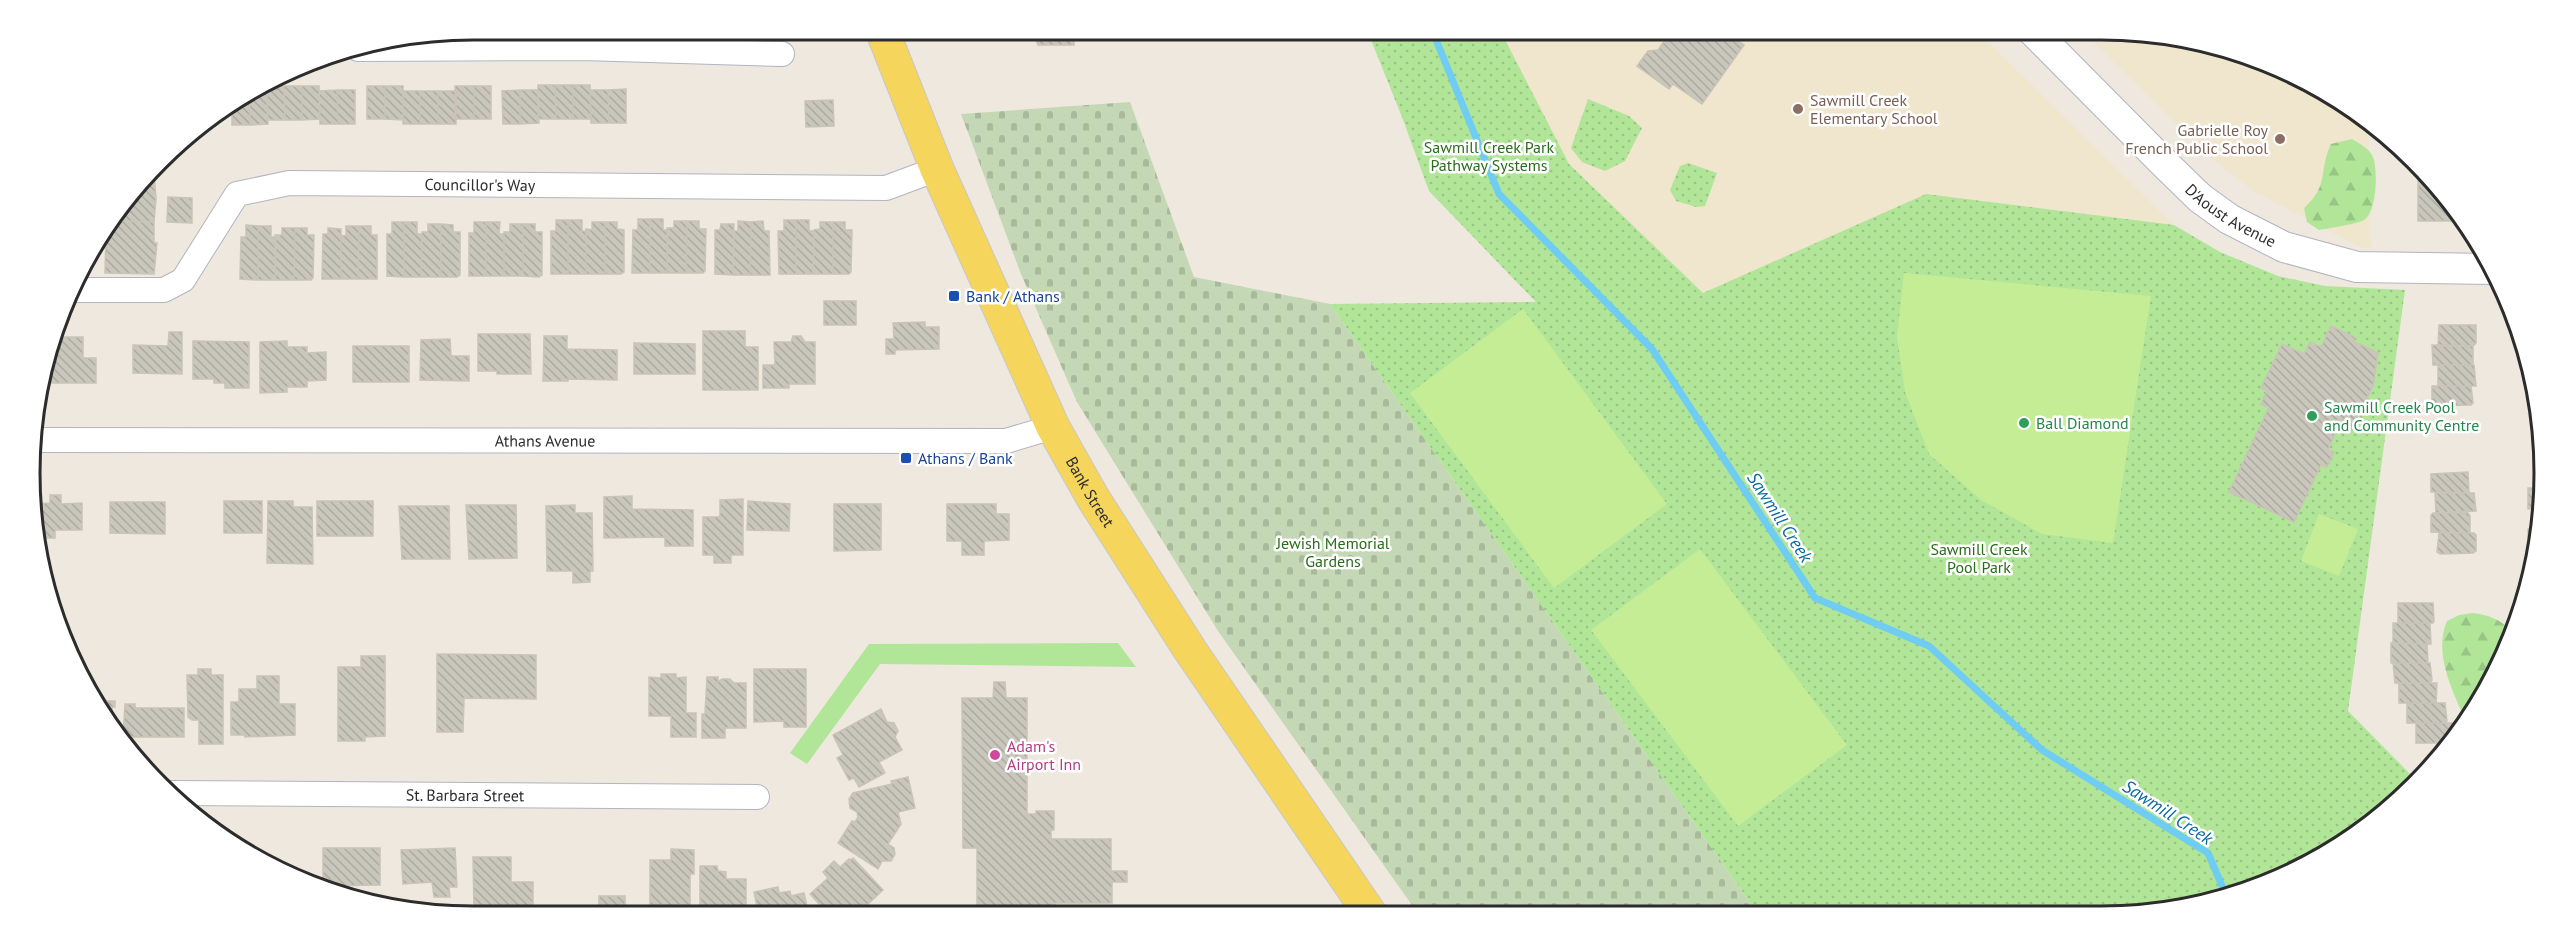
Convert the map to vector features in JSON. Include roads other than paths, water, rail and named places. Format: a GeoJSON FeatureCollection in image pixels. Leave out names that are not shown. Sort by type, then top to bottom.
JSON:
{"type":"FeatureCollection","features":[{"type":"Feature","properties":{"kind":"main road","name":"Bank Street"},"geometry":{"type":"LineString","coordinates":[[886,40],[937,170],[1053,427],[1093,498],[1190,650],[1365,906]]}},
{"type":"Feature","properties":{"kind":"street"},"geometry":{"type":"LineString","coordinates":[[399,47],[558,40]]}},
{"type":"Feature","properties":{"kind":"street"},"geometry":{"type":"LineString","coordinates":[[593,40],[782,54]]}},
{"type":"Feature","properties":{"kind":"street","name":"D'Aoust Avenue"},"geometry":{"type":"LineString","coordinates":[[2042,40],[2200,198],[2238,224],[2284,248],[2357,267],[2482,269]]}},
{"type":"Feature","properties":{"kind":"street","name":"Councillor's Way"},"geometry":{"type":"LineString","coordinates":[[81,290],[164,290],[183,280],[237,194],[289,183],[886,188],[937,170]]}},
{"type":"Feature","properties":{"kind":"street","name":"Athans Avenue"},"geometry":{"type":"LineString","coordinates":[[42,440],[1006,441],[1053,427]]}},
{"type":"Feature","properties":{"kind":"street","name":"St. Barbara Street"},"geometry":{"type":"LineString","coordinates":[[181,793],[757,797]]}},
{"type":"Feature","properties":{"kind":"waterway","name":"Sawmill Creek"},"geometry":{"type":"LineString","coordinates":[[1436,40],[1499,194],[1652,349],[1815,598],[1929,646],[2042,750],[2208,853],[2223,889]]}},
{"type":"Feature","properties":{"kind":"place","name":"Sawmill Creek Elementary School"},"geometry":{"type":"Point","coordinates":[1798,109]}},
{"type":"Feature","properties":{"kind":"place","name":"Gabrielle Roy French Public School"},"geometry":{"type":"Point","coordinates":[2280,139]}},
{"type":"Feature","properties":{"kind":"place","name":"Bank / Athans"},"geometry":{"type":"Point","coordinates":[954,296]}},
{"type":"Feature","properties":{"kind":"place","name":"Sawmill Creek Pool and Community Centre"},"geometry":{"type":"Point","coordinates":[2312,416]}},
{"type":"Feature","properties":{"kind":"place","name":"Ball Diamond"},"geometry":{"type":"Point","coordinates":[2024,423]}},
{"type":"Feature","properties":{"kind":"place","name":"Athans / Bank"},"geometry":{"type":"Point","coordinates":[906,458]}},
{"type":"Feature","properties":{"kind":"place","name":"Adam's Airport Inn"},"geometry":{"type":"Point","coordinates":[995,755]}},
{"type":"Feature","properties":{"kind":"park label","name":"Sawmill Creek Park Pathway Systems"},"geometry":{"type":"Point","coordinates":[1489,156]}},
{"type":"Feature","properties":{"kind":"park label","name":"Jewish Memorial Gardens"},"geometry":{"type":"Point","coordinates":[1333,552]}},
{"type":"Feature","properties":{"kind":"park label","name":"Sawmill Creek Pool Park"},"geometry":{"type":"Point","coordinates":[1979,558]}}]}
